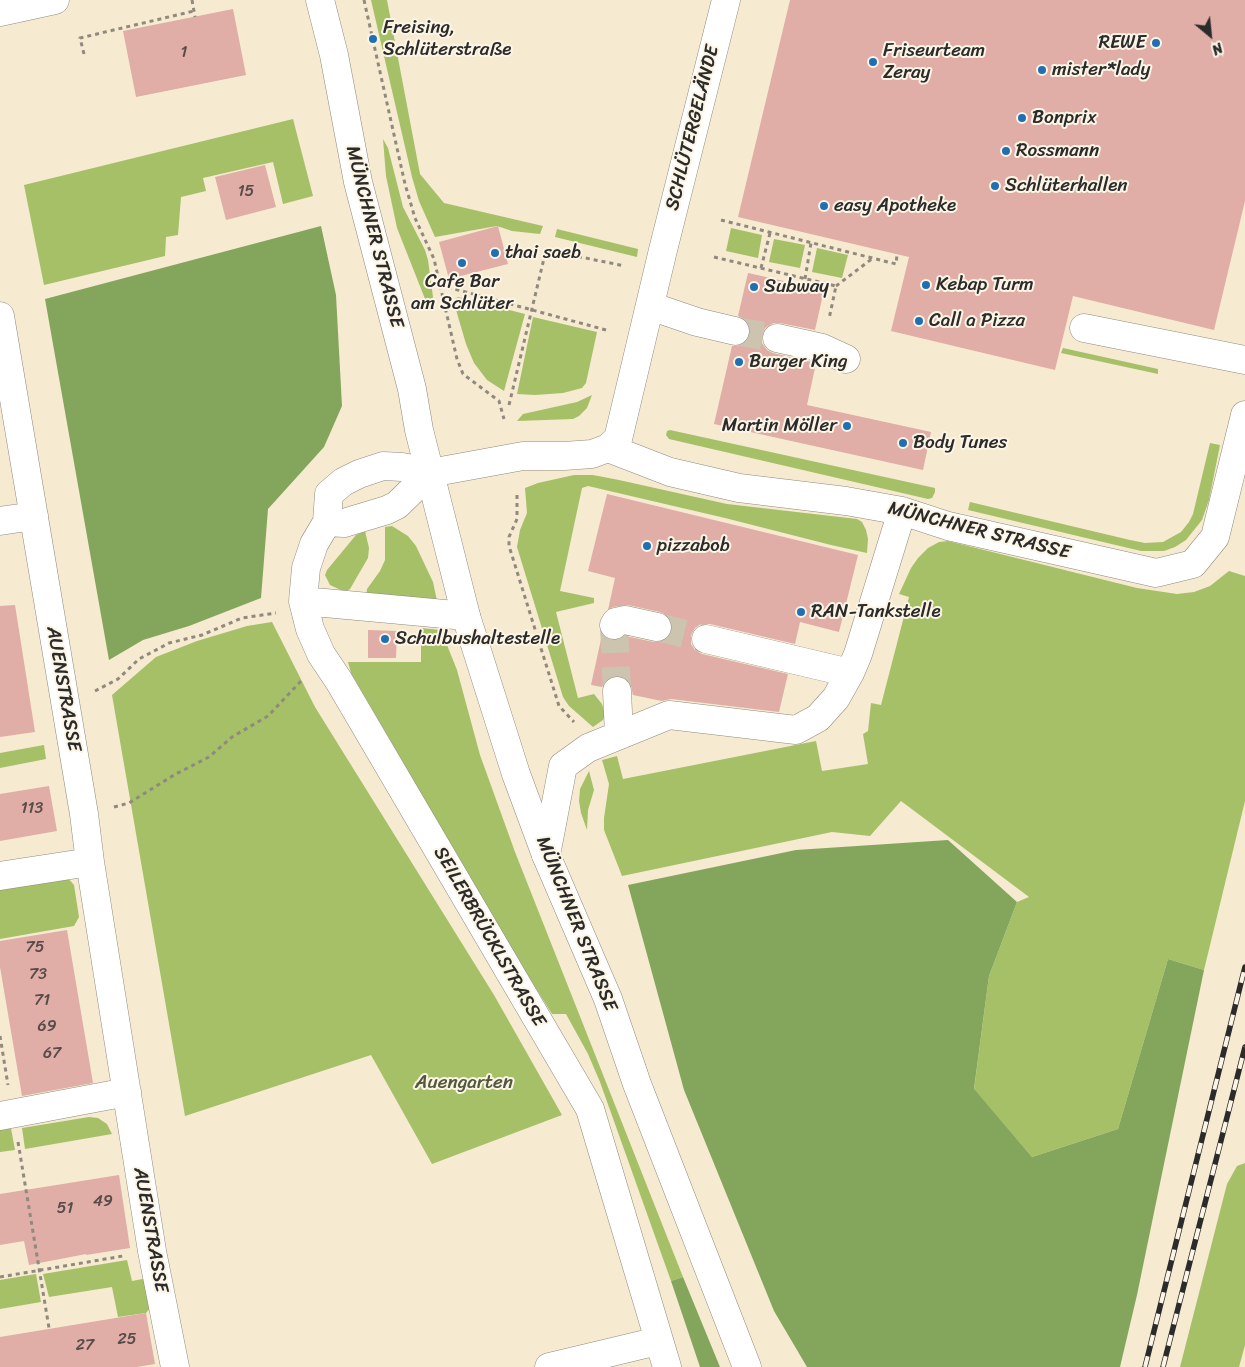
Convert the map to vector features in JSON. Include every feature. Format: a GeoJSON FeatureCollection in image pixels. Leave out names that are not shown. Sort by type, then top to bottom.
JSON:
{"type":"FeatureCollection","features":[{"type":"Feature","properties":{"kind":"street"},"geometry":{"type":"LineString","coordinates":[[0,12],[54,0]]}},
{"type":"Feature","properties":{"kind":"street","name":"MÜNCHNER STRASSE"},"geometry":{"type":"LineString","coordinates":[[320,0],[334,55],[358,182],[412,389],[419,430],[466,616],[516,774],[546,855],[608,999],[637,1084],[747,1367]]}},
{"type":"Feature","properties":{"kind":"street","name":"SCHLÜTERGELÄNDE"},"geometry":{"type":"LineString","coordinates":[[650,306],[726,0]]}},
{"type":"Feature","properties":{"kind":"street"},"geometry":{"type":"LineString","coordinates":[[327,522],[344,523],[397,505],[430,473],[511,458],[592,454],[608,448],[618,439],[650,306],[697,322],[735,331]]}},
{"type":"Feature","properties":{"kind":"street","name":"AUENSTRASSE"},"geometry":{"type":"LineString","coordinates":[[0,316],[84,814],[152,1252],[175,1367]]}},
{"type":"Feature","properties":{"kind":"street"},"geometry":{"type":"LineString","coordinates":[[1084,328],[1245,360]]}},
{"type":"Feature","properties":{"kind":"street"},"geometry":{"type":"LineString","coordinates":[[777,338],[834,354]]}},
{"type":"Feature","properties":{"kind":"street","name":"MÜNCHNER STRASSE"},"geometry":{"type":"LineString","coordinates":[[608,448],[670,472],[739,488],[846,501],[902,512],[948,526],[1156,573],[1193,564],[1215,537],[1245,415]]}},
{"type":"Feature","properties":{"kind":"street","name":"SEILERBRÜCKLSTRASSE"},"geometry":{"type":"LineString","coordinates":[[430,473],[402,467],[383,466],[343,482],[329,494],[327,522],[314,544],[294,606],[310,629],[322,654],[590,1109],[667,1367]]}},
{"type":"Feature","properties":{"kind":"street"},"geometry":{"type":"LineString","coordinates":[[546,855],[563,766],[582,737],[620,735],[669,715],[796,730],[818,718],[836,698],[858,654],[902,512]]}},
{"type":"Feature","properties":{"kind":"street"},"geometry":{"type":"LineString","coordinates":[[0,522],[34,516]]}},
{"type":"Feature","properties":{"kind":"street"},"geometry":{"type":"LineString","coordinates":[[294,606],[466,616]]}},
{"type":"Feature","properties":{"kind":"street"},"geometry":{"type":"LineString","coordinates":[[614,625],[616,622],[626,620],[657,627]]}},
{"type":"Feature","properties":{"kind":"street"},"geometry":{"type":"LineString","coordinates":[[706,639],[850,673]]}},
{"type":"Feature","properties":{"kind":"street"},"geometry":{"type":"LineString","coordinates":[[617,691],[620,735]]}},
{"type":"Feature","properties":{"kind":"street"},"geometry":{"type":"LineString","coordinates":[[0,876],[90,862]]}},
{"type":"Feature","properties":{"kind":"street"},"geometry":{"type":"LineString","coordinates":[[5,1104],[127,1092]]}},
{"type":"Feature","properties":{"kind":"street"},"geometry":{"type":"LineString","coordinates":[[549,1367],[658,1341]]}},
{"type":"Feature","properties":{"kind":"path"},"geometry":{"type":"LineString","coordinates":[[192,0],[195,17]]}},
{"type":"Feature","properties":{"kind":"path"},"geometry":{"type":"LineString","coordinates":[[364,0],[405,184],[415,218],[434,259],[457,359],[463,374],[499,401],[504,419]]}},
{"type":"Feature","properties":{"kind":"path"},"geometry":{"type":"LineString","coordinates":[[84,54],[80,38],[194,11]]}},
{"type":"Feature","properties":{"kind":"path"},"geometry":{"type":"LineString","coordinates":[[721,220],[896,264],[897,255]]}},
{"type":"Feature","properties":{"kind":"path"},"geometry":{"type":"LineString","coordinates":[[761,268],[770,233]]}},
{"type":"Feature","properties":{"kind":"path"},"geometry":{"type":"LineString","coordinates":[[805,279],[811,243]]}},
{"type":"Feature","properties":{"kind":"path"},"geometry":{"type":"LineString","coordinates":[[509,405],[546,250],[625,266]]}},
{"type":"Feature","properties":{"kind":"path"},"geometry":{"type":"LineString","coordinates":[[714,257],[836,286],[873,258]]}},
{"type":"Feature","properties":{"kind":"path"},"geometry":{"type":"LineString","coordinates":[[440,284],[606,330]]}},
{"type":"Feature","properties":{"kind":"path"},"geometry":{"type":"LineString","coordinates":[[834,354],[836,286]]}},
{"type":"Feature","properties":{"kind":"path"},"geometry":{"type":"LineString","coordinates":[[517,495],[517,519],[509,536],[509,546],[559,706],[582,737]]}},
{"type":"Feature","properties":{"kind":"path"},"geometry":{"type":"LineString","coordinates":[[64,693],[94,691],[118,679],[139,658],[169,643],[202,635],[242,618],[294,606]]}},
{"type":"Feature","properties":{"kind":"path"},"geometry":{"type":"LineString","coordinates":[[84,814],[129,803],[209,756],[232,737],[268,716],[306,676]]}},
{"type":"Feature","properties":{"kind":"path"},"geometry":{"type":"LineString","coordinates":[[0,1036],[5,1104]]}},
{"type":"Feature","properties":{"kind":"path"},"geometry":{"type":"LineString","coordinates":[[17,1136],[50,1328]]}},
{"type":"Feature","properties":{"kind":"path"},"geometry":{"type":"LineString","coordinates":[[0,1277],[152,1252]]}},
{"type":"Feature","properties":{"kind":"green space"},"geometry":{"type":"Polygon","coordinates":[[[371,0],[387,0],[420,174],[444,203],[543,226],[540,234],[512,231],[497,226],[435,237],[419,201],[412,177],[371,0]]]}},
{"type":"Feature","properties":{"kind":"green space"},"geometry":{"type":"Polygon","coordinates":[[[293,119],[313,196],[283,204],[273,162],[203,178],[206,191],[181,197],[178,235],[166,237],[165,256],[44,285],[24,185],[293,119]]]}},
{"type":"Feature","properties":{"kind":"green space"},"geometry":{"type":"Polygon","coordinates":[[[383,139],[388,148],[403,207],[425,250],[428,260],[433,297],[429,309],[397,228],[386,176],[383,139]]]}},
{"type":"Feature","properties":{"kind":"green space"},"geometry":{"type":"Polygon","coordinates":[[[321,226],[336,295],[342,406],[324,447],[268,509],[261,598],[189,626],[143,640],[109,660],[45,299],[321,226]]]}},
{"type":"Feature","properties":{"kind":"green space"},"geometry":{"type":"Polygon","coordinates":[[[731,228],[762,235],[758,258],[726,251],[731,228]]]}},
{"type":"Feature","properties":{"kind":"green space"},"geometry":{"type":"Polygon","coordinates":[[[557,229],[638,249],[637,257],[555,237],[557,229]]]}},
{"type":"Feature","properties":{"kind":"green space"},"geometry":{"type":"Polygon","coordinates":[[[774,239],[805,245],[800,268],[769,262],[774,239]]]}},
{"type":"Feature","properties":{"kind":"green space"},"geometry":{"type":"Polygon","coordinates":[[[817,248],[848,255],[842,278],[812,272],[817,248]]]}},
{"type":"Feature","properties":{"kind":"green space"},"geometry":{"type":"Polygon","coordinates":[[[458,297],[525,314],[504,391],[487,380],[474,363],[466,344],[454,303],[458,297]]]}},
{"type":"Feature","properties":{"kind":"green space"},"geometry":{"type":"Polygon","coordinates":[[[533,317],[597,332],[586,383],[582,388],[563,393],[517,394],[533,317]]]}},
{"type":"Feature","properties":{"kind":"green space"},"geometry":{"type":"Polygon","coordinates":[[[1063,348],[1158,369],[1158,374],[1061,353],[1063,348]]]}},
{"type":"Feature","properties":{"kind":"green space"},"geometry":{"type":"Polygon","coordinates":[[[592,395],[587,408],[573,419],[517,421],[523,414],[577,402],[592,395]]]}},
{"type":"Feature","properties":{"kind":"green space"},"geometry":{"type":"Polygon","coordinates":[[[670,430],[935,488],[935,492],[932,498],[928,499],[669,439],[666,435],[667,431],[670,430]]]}},
{"type":"Feature","properties":{"kind":"green space"},"geometry":{"type":"Polygon","coordinates":[[[1210,443],[1220,445],[1209,500],[1202,520],[1186,540],[1164,551],[1141,551],[968,510],[970,502],[1130,540],[1145,543],[1163,542],[1181,532],[1193,514],[1210,443]]]}},
{"type":"Feature","properties":{"kind":"green space"},"geometry":{"type":"Polygon","coordinates":[[[574,475],[593,475],[727,504],[857,519],[862,522],[866,530],[868,539],[867,553],[588,486],[582,488],[560,591],[594,598],[594,603],[556,612],[578,698],[594,694],[602,704],[605,715],[603,720],[593,727],[569,706],[563,697],[517,547],[520,530],[527,513],[525,488],[574,475]]]}},
{"type":"Feature","properties":{"kind":"green space"},"geometry":{"type":"Polygon","coordinates":[[[392,526],[408,536],[416,546],[433,582],[437,601],[366,598],[367,589],[380,571],[385,560],[385,527],[392,526]]]}},
{"type":"Feature","properties":{"kind":"green space"},"geometry":{"type":"Polygon","coordinates":[[[365,531],[369,548],[368,558],[350,589],[345,592],[330,585],[325,575],[327,570],[356,535],[365,531]]]}},
{"type":"Feature","properties":{"kind":"green space"},"geometry":{"type":"Polygon","coordinates":[[[948,541],[1137,588],[1177,594],[1194,592],[1210,586],[1229,571],[1245,576],[1245,801],[1204,970],[1168,959],[1118,1129],[1032,1157],[974,1090],[989,976],[1017,902],[1029,897],[901,801],[870,836],[832,832],[622,876],[604,830],[609,784],[602,760],[617,756],[623,779],[816,741],[822,771],[868,764],[863,734],[868,731],[871,703],[881,705],[909,597],[899,594],[911,568],[918,558],[928,548],[939,542],[948,541]]]}},
{"type":"Feature","properties":{"kind":"green space","name":"Auengarten"},"geometry":{"type":"Polygon","coordinates":[[[272,622],[315,707],[494,995],[562,1115],[432,1164],[371,1055],[185,1116],[112,695],[156,657],[197,641],[247,626],[272,622]]]}},
{"type":"Feature","properties":{"kind":"green space"},"geometry":{"type":"Polygon","coordinates":[[[421,628],[441,630],[457,670],[480,755],[515,852],[683,1277],[671,1281],[600,1082],[588,1054],[566,1014],[552,1014],[520,963],[351,673],[348,662],[421,662],[421,628]]]}},
{"type":"Feature","properties":{"kind":"green space"},"geometry":{"type":"Polygon","coordinates":[[[44,745],[46,759],[0,768],[0,753],[44,745]]]}},
{"type":"Feature","properties":{"kind":"green space"},"geometry":{"type":"Polygon","coordinates":[[[589,771],[594,790],[588,810],[587,830],[579,801],[580,789],[589,771]]]}},
{"type":"Feature","properties":{"kind":"green space"},"geometry":{"type":"Polygon","coordinates":[[[948,840],[1017,902],[989,976],[974,1089],[1032,1157],[1118,1129],[1168,959],[1204,970],[1137,1295],[1120,1367],[807,1367],[774,1311],[684,1090],[628,885],[796,850],[948,840]]]}},
{"type":"Feature","properties":{"kind":"green space"},"geometry":{"type":"Polygon","coordinates":[[[67,877],[74,885],[79,917],[74,926],[0,939],[0,886],[67,877]]]}},
{"type":"Feature","properties":{"kind":"green space"},"geometry":{"type":"Polygon","coordinates":[[[89,1117],[98,1118],[107,1124],[112,1134],[25,1149],[22,1128],[89,1117]]]}},
{"type":"Feature","properties":{"kind":"green space"},"geometry":{"type":"Polygon","coordinates":[[[10,1123],[15,1150],[0,1152],[0,1125],[10,1123]]]}},
{"type":"Feature","properties":{"kind":"green space"},"geometry":{"type":"Polygon","coordinates":[[[1245,1163],[1245,1345],[1239,1367],[1180,1367],[1227,1184],[1237,1166],[1245,1163]]]}},
{"type":"Feature","properties":{"kind":"green space"},"geometry":{"type":"Polygon","coordinates":[[[127,1260],[132,1281],[148,1278],[153,1305],[146,1313],[118,1317],[112,1287],[49,1297],[43,1274],[127,1260]]]}},
{"type":"Feature","properties":{"kind":"green space"},"geometry":{"type":"Polygon","coordinates":[[[36,1274],[41,1302],[0,1309],[0,1280],[36,1274]]]}},
{"type":"Feature","properties":{"kind":"green space"},"geometry":{"type":"Polygon","coordinates":[[[683,1277],[720,1367],[700,1367],[671,1281],[683,1277]]]}},
{"type":"Feature","properties":{"kind":"building","name":"Schlüterhallen"},"geometry":{"type":"Polygon","coordinates":[[[790,0],[1245,0],[1245,201],[1214,330],[1073,296],[1055,370],[891,331],[909,257],[738,217],[790,0]]]}},
{"type":"Feature","properties":{"kind":"building"},"geometry":{"type":"Polygon","coordinates":[[[233,9],[246,75],[136,97],[123,31],[233,9]]]}},
{"type":"Feature","properties":{"kind":"building"},"geometry":{"type":"Polygon","coordinates":[[[265,165],[276,207],[226,220],[215,177],[265,165]]]}},
{"type":"Feature","properties":{"kind":"building"},"geometry":{"type":"Polygon","coordinates":[[[498,226],[508,264],[449,279],[439,242],[498,226]]]}},
{"type":"Feature","properties":{"kind":"building"},"geometry":{"type":"Polygon","coordinates":[[[748,273],[824,290],[815,330],[773,323],[765,328],[762,335],[762,343],[767,350],[773,353],[816,363],[807,405],[931,432],[923,470],[714,424],[732,346],[739,346],[746,342],[750,334],[750,327],[746,320],[738,316],[748,273]]]}},
{"type":"Feature","properties":{"kind":"building","name":"RAN-Tankstelle"},"geometry":{"type":"Polygon","coordinates":[[[607,494],[858,555],[839,632],[800,622],[795,644],[710,624],[701,624],[695,628],[691,635],[691,644],[695,650],[702,654],[788,674],[779,712],[671,699],[662,701],[633,695],[630,682],[624,677],[617,675],[608,678],[602,687],[591,685],[602,635],[613,640],[625,636],[661,642],[669,637],[672,630],[672,623],[668,616],[660,612],[628,605],[613,607],[608,610],[615,578],[588,571],[607,494]]]}},
{"type":"Feature","properties":{"kind":"building"},"geometry":{"type":"Polygon","coordinates":[[[15,605],[35,732],[0,737],[0,606],[15,605]]]}},
{"type":"Feature","properties":{"kind":"building"},"geometry":{"type":"Polygon","coordinates":[[[368,630],[397,631],[396,658],[368,658],[368,630]]]}},
{"type":"Feature","properties":{"kind":"building"},"geometry":{"type":"Polygon","coordinates":[[[49,786],[57,831],[0,841],[0,794],[49,786]]]}},
{"type":"Feature","properties":{"kind":"building"},"geometry":{"type":"Polygon","coordinates":[[[67,930],[93,1083],[22,1096],[0,967],[0,941],[67,930]]]}},
{"type":"Feature","properties":{"kind":"building"},"geometry":{"type":"Polygon","coordinates":[[[119,1175],[130,1248],[29,1265],[24,1241],[0,1245],[0,1194],[119,1175]]]}},
{"type":"Feature","properties":{"kind":"building"},"geometry":{"type":"Polygon","coordinates":[[[146,1313],[155,1364],[137,1367],[0,1367],[0,1337],[146,1313]]]}},
{"type":"Feature","properties":{"kind":"tunnel"},"geometry":{"type":"LineString","coordinates":[[735,331],[777,338]]}},
{"type":"Feature","properties":{"kind":"tunnel"},"geometry":{"type":"LineString","coordinates":[[614,625],[617,691]]}},
{"type":"Feature","properties":{"kind":"tunnel"},"geometry":{"type":"LineString","coordinates":[[657,627],[706,639]]}},
{"type":"Feature","properties":{"kind":"railway"},"geometry":{"type":"LineString","coordinates":[[1145,1367],[1245,967]]}},
{"type":"Feature","properties":{"kind":"railway"},"geometry":{"type":"LineString","coordinates":[[1163,1367],[1245,1047]]}},
{"type":"Feature","properties":{"kind":"place","name":"Freising, Schlüterstraße"},"geometry":{"type":"Point","coordinates":[373,39]}},
{"type":"Feature","properties":{"kind":"place","name":"REWE"},"geometry":{"type":"Point","coordinates":[1156,43]}},
{"type":"Feature","properties":{"kind":"place","name":"Friseurteam Zeray"},"geometry":{"type":"Point","coordinates":[873,62]}},
{"type":"Feature","properties":{"kind":"place","name":"mister*lady"},"geometry":{"type":"Point","coordinates":[1042,70]}},
{"type":"Feature","properties":{"kind":"place","name":"Bonprix"},"geometry":{"type":"Point","coordinates":[1022,118]}},
{"type":"Feature","properties":{"kind":"place","name":"Rossmann"},"geometry":{"type":"Point","coordinates":[1006,151]}},
{"type":"Feature","properties":{"kind":"place","name":"Schlüterhallen"},"geometry":{"type":"Point","coordinates":[995,186]}},
{"type":"Feature","properties":{"kind":"place","name":"easy Apotheke"},"geometry":{"type":"Point","coordinates":[824,206]}},
{"type":"Feature","properties":{"kind":"place","name":"thai saeb"},"geometry":{"type":"Point","coordinates":[495,253]}},
{"type":"Feature","properties":{"kind":"place","name":"Cafe Bar am Schlüter"},"geometry":{"type":"Point","coordinates":[462,263]}},
{"type":"Feature","properties":{"kind":"place","name":"Kebap Turm"},"geometry":{"type":"Point","coordinates":[926,285]}},
{"type":"Feature","properties":{"kind":"place","name":"Subway"},"geometry":{"type":"Point","coordinates":[754,287]}},
{"type":"Feature","properties":{"kind":"place","name":"Call a Pizza"},"geometry":{"type":"Point","coordinates":[919,321]}},
{"type":"Feature","properties":{"kind":"place","name":"Burger King"},"geometry":{"type":"Point","coordinates":[739,362]}},
{"type":"Feature","properties":{"kind":"place","name":"Martin Möller"},"geometry":{"type":"Point","coordinates":[847,426]}},
{"type":"Feature","properties":{"kind":"place","name":"Body Tunes"},"geometry":{"type":"Point","coordinates":[903,443]}},
{"type":"Feature","properties":{"kind":"place","name":"pizzabob"},"geometry":{"type":"Point","coordinates":[647,546]}},
{"type":"Feature","properties":{"kind":"place","name":"RAN-Tankstelle"},"geometry":{"type":"Point","coordinates":[801,612]}},
{"type":"Feature","properties":{"kind":"place","name":"Schulbushaltestelle"},"geometry":{"type":"Point","coordinates":[385,639]}}]}
